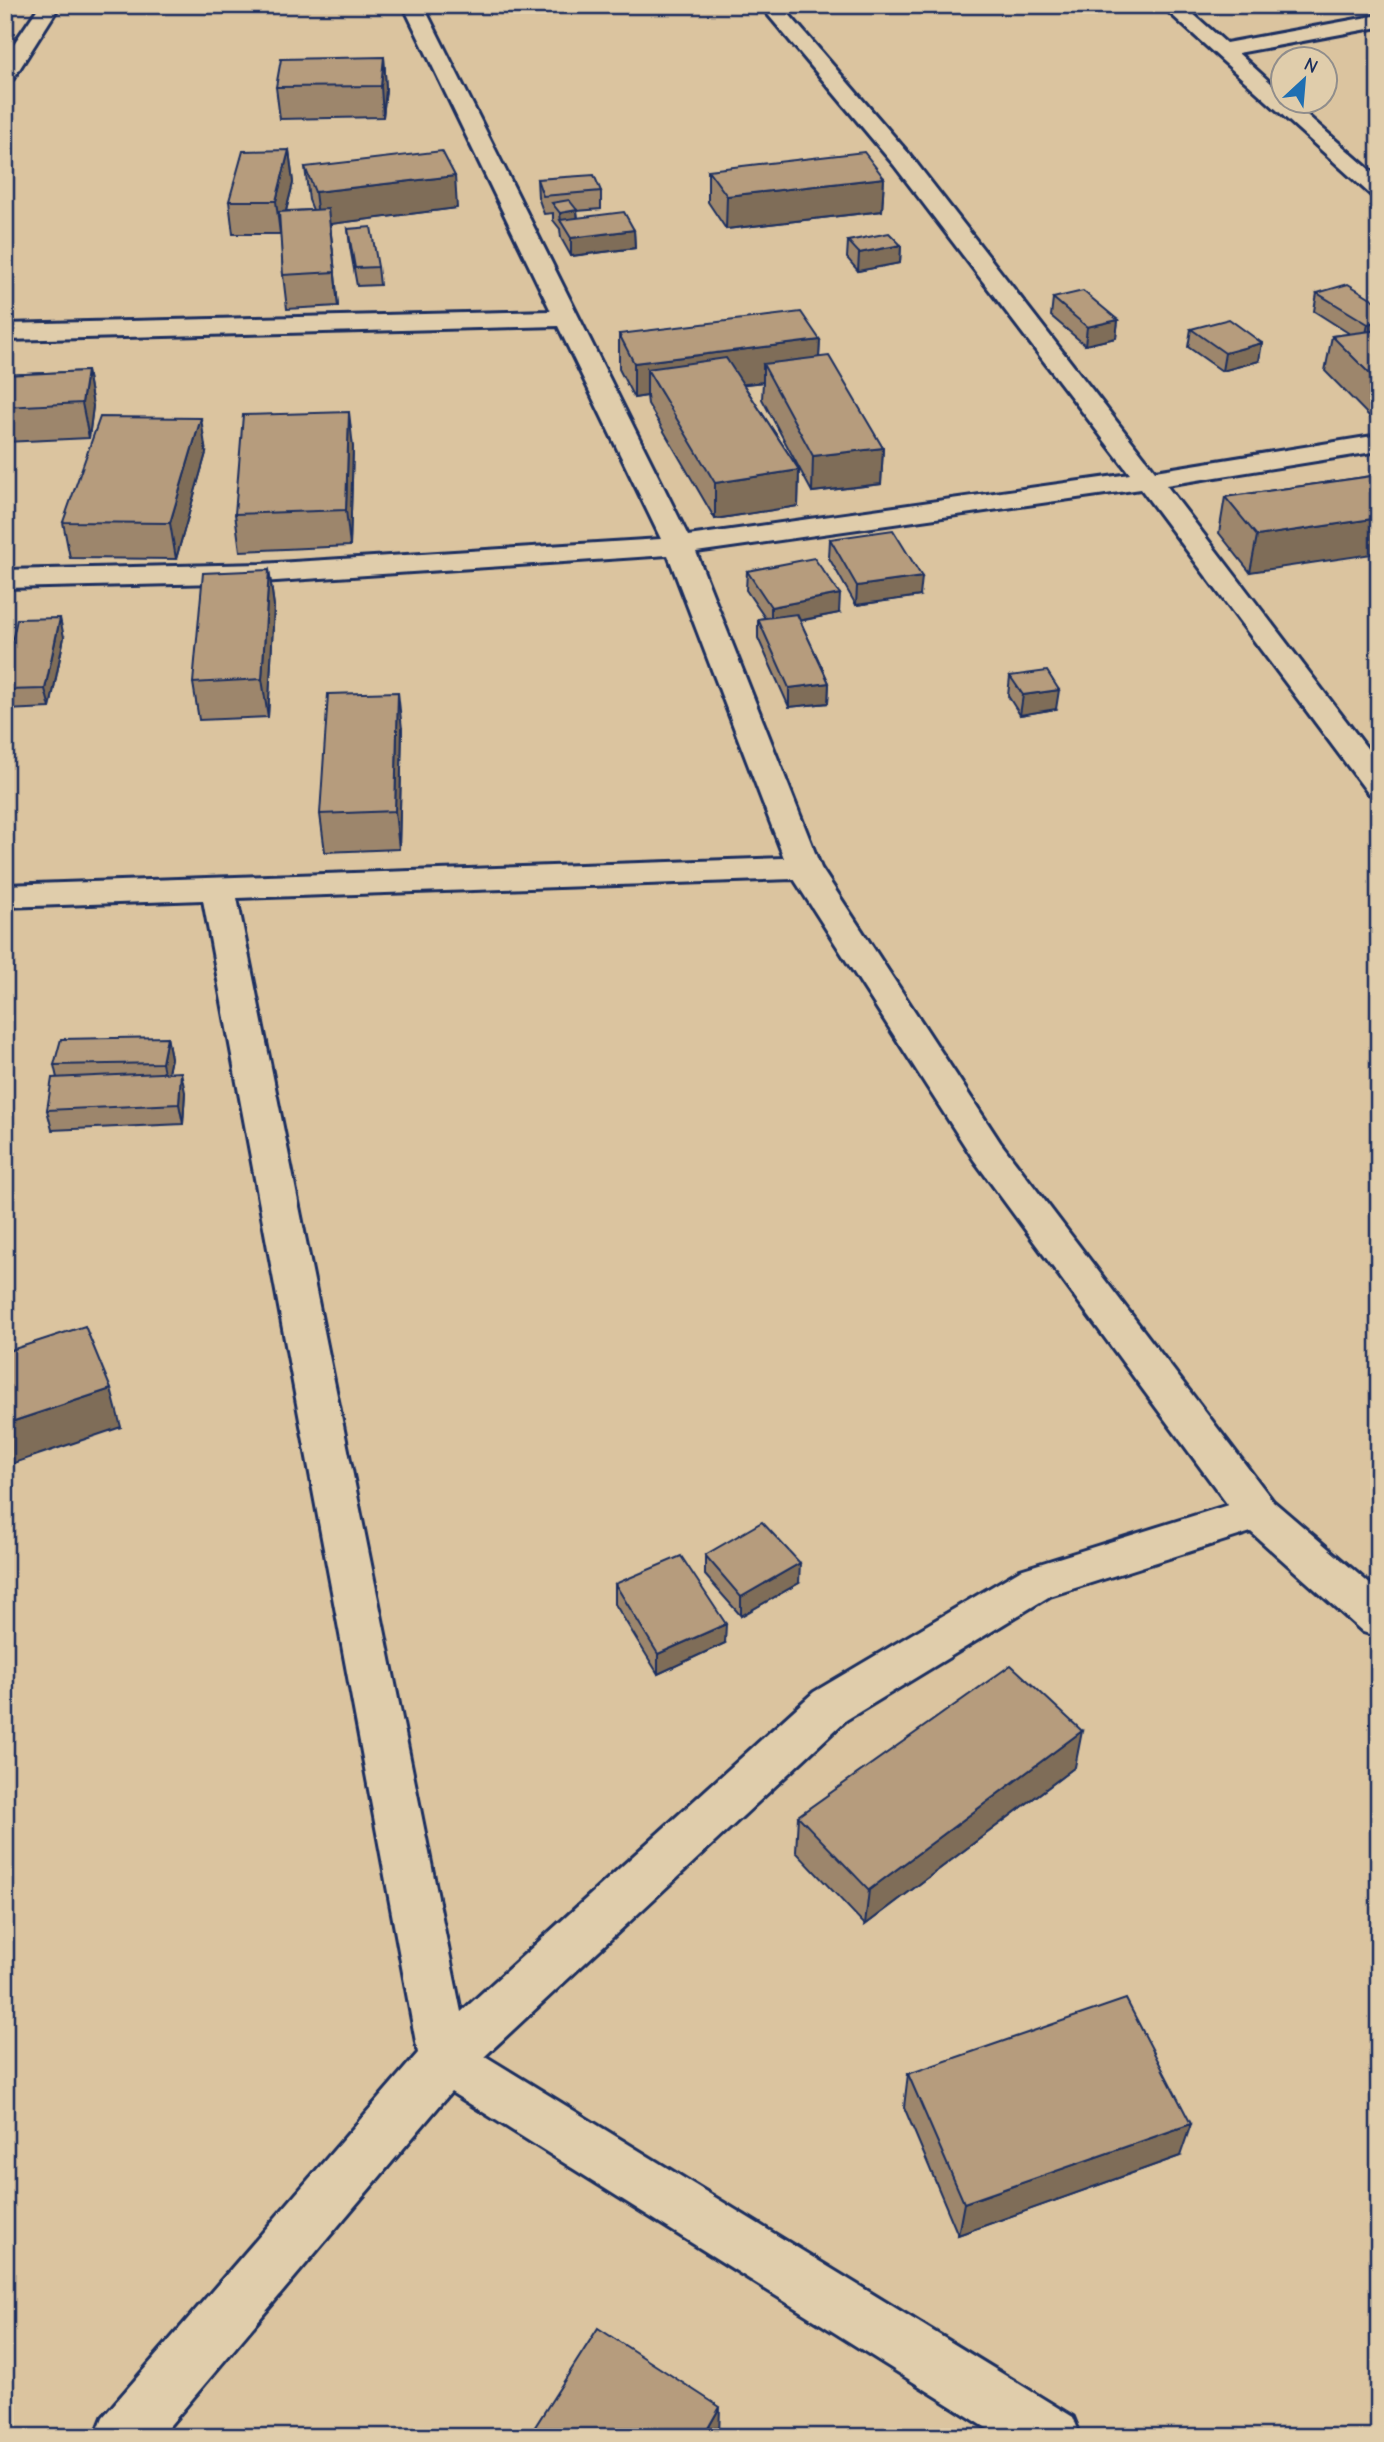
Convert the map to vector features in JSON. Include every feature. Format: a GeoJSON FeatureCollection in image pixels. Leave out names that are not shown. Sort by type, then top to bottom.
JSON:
{"type":"FeatureCollection","features":[{"type":"Feature","properties":{"kind":"street"},"geometry":{"type":"LineString","coordinates":[[5,74],[50,5]]}},
{"type":"Feature","properties":{"kind":"street"},"geometry":{"type":"LineString","coordinates":[[413,5],[679,546],[804,868],[987,1151],[1258,1513],[1379,1619]]}},
{"type":"Feature","properties":{"kind":"street"},"geometry":{"type":"LineString","coordinates":[[770,5],[902,160],[1149,480],[1379,786]]}},
{"type":"Feature","properties":{"kind":"street"},"geometry":{"type":"LineString","coordinates":[[1171,5],[1379,190]]}},
{"type":"Feature","properties":{"kind":"street"},"geometry":{"type":"LineString","coordinates":[[1221,50],[1379,21]]}},
{"type":"Feature","properties":{"kind":"street"},"geometry":{"type":"LineString","coordinates":[[5,332],[569,318]]}},
{"type":"Feature","properties":{"kind":"street"},"geometry":{"type":"LineString","coordinates":[[5,579],[261,573],[679,546],[1149,480],[1379,443]]}},
{"type":"Feature","properties":{"kind":"street"},"geometry":{"type":"LineString","coordinates":[[5,896],[804,868]]}},
{"type":"Feature","properties":{"kind":"street"},"geometry":{"type":"LineString","coordinates":[[218,889],[445,2060],[1053,2437]]}},
{"type":"Feature","properties":{"kind":"street"},"geometry":{"type":"LineString","coordinates":[[123,2437],[445,2060],[830,1706],[1036,1583],[1258,1513]]}},
{"type":"Feature","properties":{"kind":"building"},"geometry":{"type":"Polygon","coordinates":[[[384,57],[381,86],[276,87],[281,59],[384,57]]]}},
{"type":"Feature","properties":{"kind":"building"},"geometry":{"type":"Polygon","coordinates":[[[289,150],[276,201],[229,201],[243,151],[289,150]]]}},
{"type":"Feature","properties":{"kind":"building"},"geometry":{"type":"Polygon","coordinates":[[[442,151],[455,176],[315,192],[305,167],[442,151]]]}},
{"type":"Feature","properties":{"kind":"building"},"geometry":{"type":"Polygon","coordinates":[[[864,152],[884,178],[727,196],[708,170],[864,152]]]}},
{"type":"Feature","properties":{"kind":"building"},"geometry":{"type":"Polygon","coordinates":[[[594,175],[601,191],[543,196],[537,179],[594,175]]]}},
{"type":"Feature","properties":{"kind":"building"},"geometry":{"type":"Polygon","coordinates":[[[569,200],[577,210],[560,213],[552,203],[569,200]]]}},
{"type":"Feature","properties":{"kind":"building"},"geometry":{"type":"Polygon","coordinates":[[[328,209],[335,272],[283,275],[279,212],[328,209]]]}},
{"type":"Feature","properties":{"kind":"building"},"geometry":{"type":"Polygon","coordinates":[[[624,212],[634,230],[571,238],[560,220],[624,212]]]}},
{"type":"Feature","properties":{"kind":"building"},"geometry":{"type":"Polygon","coordinates":[[[371,227],[378,267],[355,268],[348,229],[371,227]]]}},
{"type":"Feature","properties":{"kind":"building"},"geometry":{"type":"Polygon","coordinates":[[[889,233],[901,245],[859,253],[848,241],[889,233]]]}},
{"type":"Feature","properties":{"kind":"building"},"geometry":{"type":"Polygon","coordinates":[[[1348,284],[1379,303],[1379,321],[1368,324],[1317,293],[1348,284]]]}},
{"type":"Feature","properties":{"kind":"building"},"geometry":{"type":"Polygon","coordinates":[[[1083,291],[1118,320],[1087,327],[1053,298],[1083,291]]]}},
{"type":"Feature","properties":{"kind":"building"},"geometry":{"type":"Polygon","coordinates":[[[801,312],[820,340],[634,363],[619,334],[801,312]]]}},
{"type":"Feature","properties":{"kind":"building"},"geometry":{"type":"Polygon","coordinates":[[[1229,319],[1262,343],[1225,353],[1191,329],[1229,319]]]}},
{"type":"Feature","properties":{"kind":"building"},"geometry":{"type":"Polygon","coordinates":[[[1379,330],[1379,383],[1332,336],[1379,330]]]}},
{"type":"Feature","properties":{"kind":"building"},"geometry":{"type":"Polygon","coordinates":[[[829,356],[883,448],[813,456],[763,364],[829,356]]]}},
{"type":"Feature","properties":{"kind":"building"},"geometry":{"type":"Polygon","coordinates":[[[726,358],[799,470],[715,483],[647,369],[726,358]]]}},
{"type":"Feature","properties":{"kind":"building"},"geometry":{"type":"Polygon","coordinates":[[[87,371],[82,403],[5,407],[5,375],[87,371]]]}},
{"type":"Feature","properties":{"kind":"building"},"geometry":{"type":"Polygon","coordinates":[[[349,412],[346,510],[235,514],[243,415],[349,412]]]}},
{"type":"Feature","properties":{"kind":"building"},"geometry":{"type":"Polygon","coordinates":[[[100,417],[201,418],[170,523],[63,522],[100,417]]]}},
{"type":"Feature","properties":{"kind":"building"},"geometry":{"type":"Polygon","coordinates":[[[1379,475],[1379,518],[1257,536],[1225,497],[1379,475]]]}},
{"type":"Feature","properties":{"kind":"building"},"geometry":{"type":"Polygon","coordinates":[[[893,530],[922,577],[857,586],[830,539],[893,530]]]}},
{"type":"Feature","properties":{"kind":"building"},"geometry":{"type":"Polygon","coordinates":[[[814,558],[840,594],[771,607],[747,571],[814,558]]]}},
{"type":"Feature","properties":{"kind":"building"},"geometry":{"type":"Polygon","coordinates":[[[269,570],[262,679],[193,683],[203,573],[269,570]]]}},
{"type":"Feature","properties":{"kind":"building"},"geometry":{"type":"Polygon","coordinates":[[[797,614],[829,683],[789,688],[758,619],[797,614]]]}},
{"type":"Feature","properties":{"kind":"building"},"geometry":{"type":"Polygon","coordinates":[[[60,618],[45,689],[5,690],[5,674],[17,619],[60,618]]]}},
{"type":"Feature","properties":{"kind":"building"},"geometry":{"type":"Polygon","coordinates":[[[1047,671],[1059,690],[1023,695],[1010,676],[1047,671]]]}},
{"type":"Feature","properties":{"kind":"building"},"geometry":{"type":"Polygon","coordinates":[[[398,692],[395,811],[320,814],[328,694],[398,692]]]}},
{"type":"Feature","properties":{"kind":"building"},"geometry":{"type":"Polygon","coordinates":[[[167,1037],[162,1063],[54,1065],[61,1039],[167,1037]]]}},
{"type":"Feature","properties":{"kind":"building"},"geometry":{"type":"Polygon","coordinates":[[[181,1072],[179,1104],[47,1110],[52,1078],[181,1072]]]}},
{"type":"Feature","properties":{"kind":"building"},"geometry":{"type":"Polygon","coordinates":[[[85,1326],[111,1389],[5,1424],[5,1352],[85,1326]]]}},
{"type":"Feature","properties":{"kind":"building"},"geometry":{"type":"Polygon","coordinates":[[[762,1522],[800,1563],[741,1597],[705,1555],[762,1522]]]}},
{"type":"Feature","properties":{"kind":"building"},"geometry":{"type":"Polygon","coordinates":[[[681,1556],[726,1624],[658,1654],[615,1584],[681,1556]]]}},
{"type":"Feature","properties":{"kind":"building"},"geometry":{"type":"Polygon","coordinates":[[[1011,1665],[1082,1731],[869,1890],[798,1816],[1011,1665]]]}},
{"type":"Feature","properties":{"kind":"building"},"geometry":{"type":"Polygon","coordinates":[[[1126,1999],[1191,2124],[964,2203],[908,2074],[1126,1999]]]}},
{"type":"Feature","properties":{"kind":"building"},"geometry":{"type":"Polygon","coordinates":[[[598,2328],[720,2407],[703,2437],[537,2437],[531,2433],[598,2328]]]}}]}
